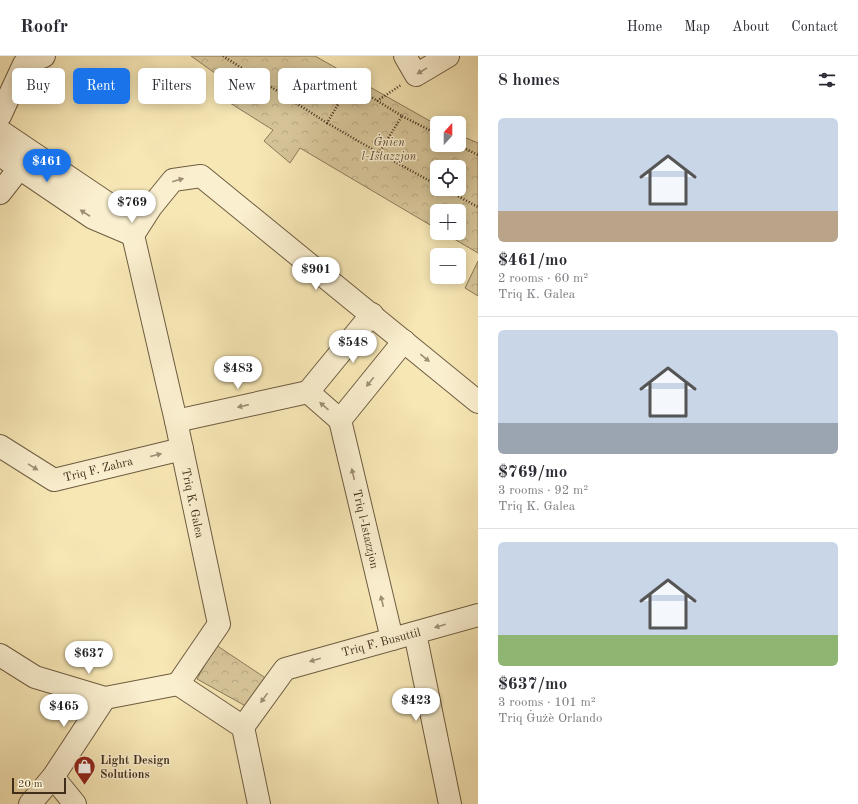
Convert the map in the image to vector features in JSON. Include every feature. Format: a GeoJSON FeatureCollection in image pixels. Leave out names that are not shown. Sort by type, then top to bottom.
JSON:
{"type":"FeatureCollection","features":[{"type":"Feature","properties":{"kind":"street"},"geometry":{"type":"LineString","coordinates":[[405,56],[416,75],[448,56]]}},
{"type":"Feature","properties":{"kind":"street"},"geometry":{"type":"LineString","coordinates":[[0,116],[27,59]]}},
{"type":"Feature","properties":{"kind":"street","name":"Triq K. Galea"},"geometry":{"type":"LineString","coordinates":[[0,131],[62,199],[93,218],[133,235]]}},
{"type":"Feature","properties":{"kind":"street","name":"Triq K. Galea"},"geometry":{"type":"LineString","coordinates":[[0,155],[26,160],[113,207],[133,235],[176,421],[219,624],[178,684]]}},
{"type":"Feature","properties":{"kind":"street"},"geometry":{"type":"LineString","coordinates":[[0,193],[26,160]]}},
{"type":"Feature","properties":{"kind":"street"},"geometry":{"type":"LineString","coordinates":[[133,235],[151,207],[173,180],[201,176],[478,402]]}},
{"type":"Feature","properties":{"kind":"street"},"geometry":{"type":"LineString","coordinates":[[113,207],[151,207]]}},
{"type":"Feature","properties":{"kind":"street"},"geometry":{"type":"LineString","coordinates":[[176,421],[308,392],[372,314]]}},
{"type":"Feature","properties":{"kind":"street"},"geometry":{"type":"LineString","coordinates":[[308,392],[340,420],[404,341]]}},
{"type":"Feature","properties":{"kind":"street","name":"Triq l-Istazzjon"},"geometry":{"type":"LineString","coordinates":[[340,420],[392,639]]}},
{"type":"Feature","properties":{"kind":"street","name":"Triq F. Zahra"},"geometry":{"type":"LineString","coordinates":[[0,446],[54,480],[182,449]]}},
{"type":"Feature","properties":{"kind":"street","name":"Triq F. Busuttil"},"geometry":{"type":"LineString","coordinates":[[243,727],[285,669],[478,615]]}},
{"type":"Feature","properties":{"kind":"street"},"geometry":{"type":"LineString","coordinates":[[415,633],[450,804]]}},
{"type":"Feature","properties":{"kind":"street"},"geometry":{"type":"LineString","coordinates":[[0,655],[36,677],[105,698],[178,684],[243,727],[259,804]]}},
{"type":"Feature","properties":{"kind":"street"},"geometry":{"type":"LineString","coordinates":[[30,804],[53,777],[105,698]]}},
{"type":"Feature","properties":{"kind":"street"},"geometry":{"type":"LineString","coordinates":[[53,777],[75,804]]}},
{"type":"Feature","properties":{"kind":"path"},"geometry":{"type":"LineString","coordinates":[[223,56],[378,153],[430,181]]}},
{"type":"Feature","properties":{"kind":"path"},"geometry":{"type":"LineString","coordinates":[[377,101],[416,75]]}},
{"type":"Feature","properties":{"kind":"path"},"geometry":{"type":"LineString","coordinates":[[327,122],[350,84],[402,116],[430,130]]}},
{"type":"Feature","properties":{"kind":"path"},"geometry":{"type":"LineString","coordinates":[[378,153],[402,116]]}},
{"type":"Feature","properties":{"kind":"path"},"geometry":{"type":"LineString","coordinates":[[466,149],[478,155]]}},
{"type":"Feature","properties":{"kind":"path"},"geometry":{"type":"LineString","coordinates":[[457,196],[478,207]]}},
{"type":"Feature","properties":{"kind":"green space","name":"Ġnien l-Istazzjon"},"geometry":{"type":"Polygon","coordinates":[[[191,56],[315,56],[336,68],[278,68],[278,104],[371,104],[371,88],[430,121],[430,152],[466,152],[466,138],[478,143],[478,253],[456,240],[466,240],[466,204],[430,204],[430,225],[300,148],[290,163],[264,141],[273,130],[232,104],[270,104],[270,68],[214,68],[214,72],[191,56]]]}},
{"type":"Feature","properties":{"kind":"green space"},"geometry":{"type":"Polygon","coordinates":[[[478,261],[478,296],[465,288],[478,261]]]}},
{"type":"Feature","properties":{"kind":"green space"},"geometry":{"type":"Polygon","coordinates":[[[216,645],[273,683],[251,709],[197,679],[216,645]]]}},
{"type":"Feature","properties":{"kind":"place","name":"Light Design Solutions"},"geometry":{"type":"Point","coordinates":[84,786]}}]}
